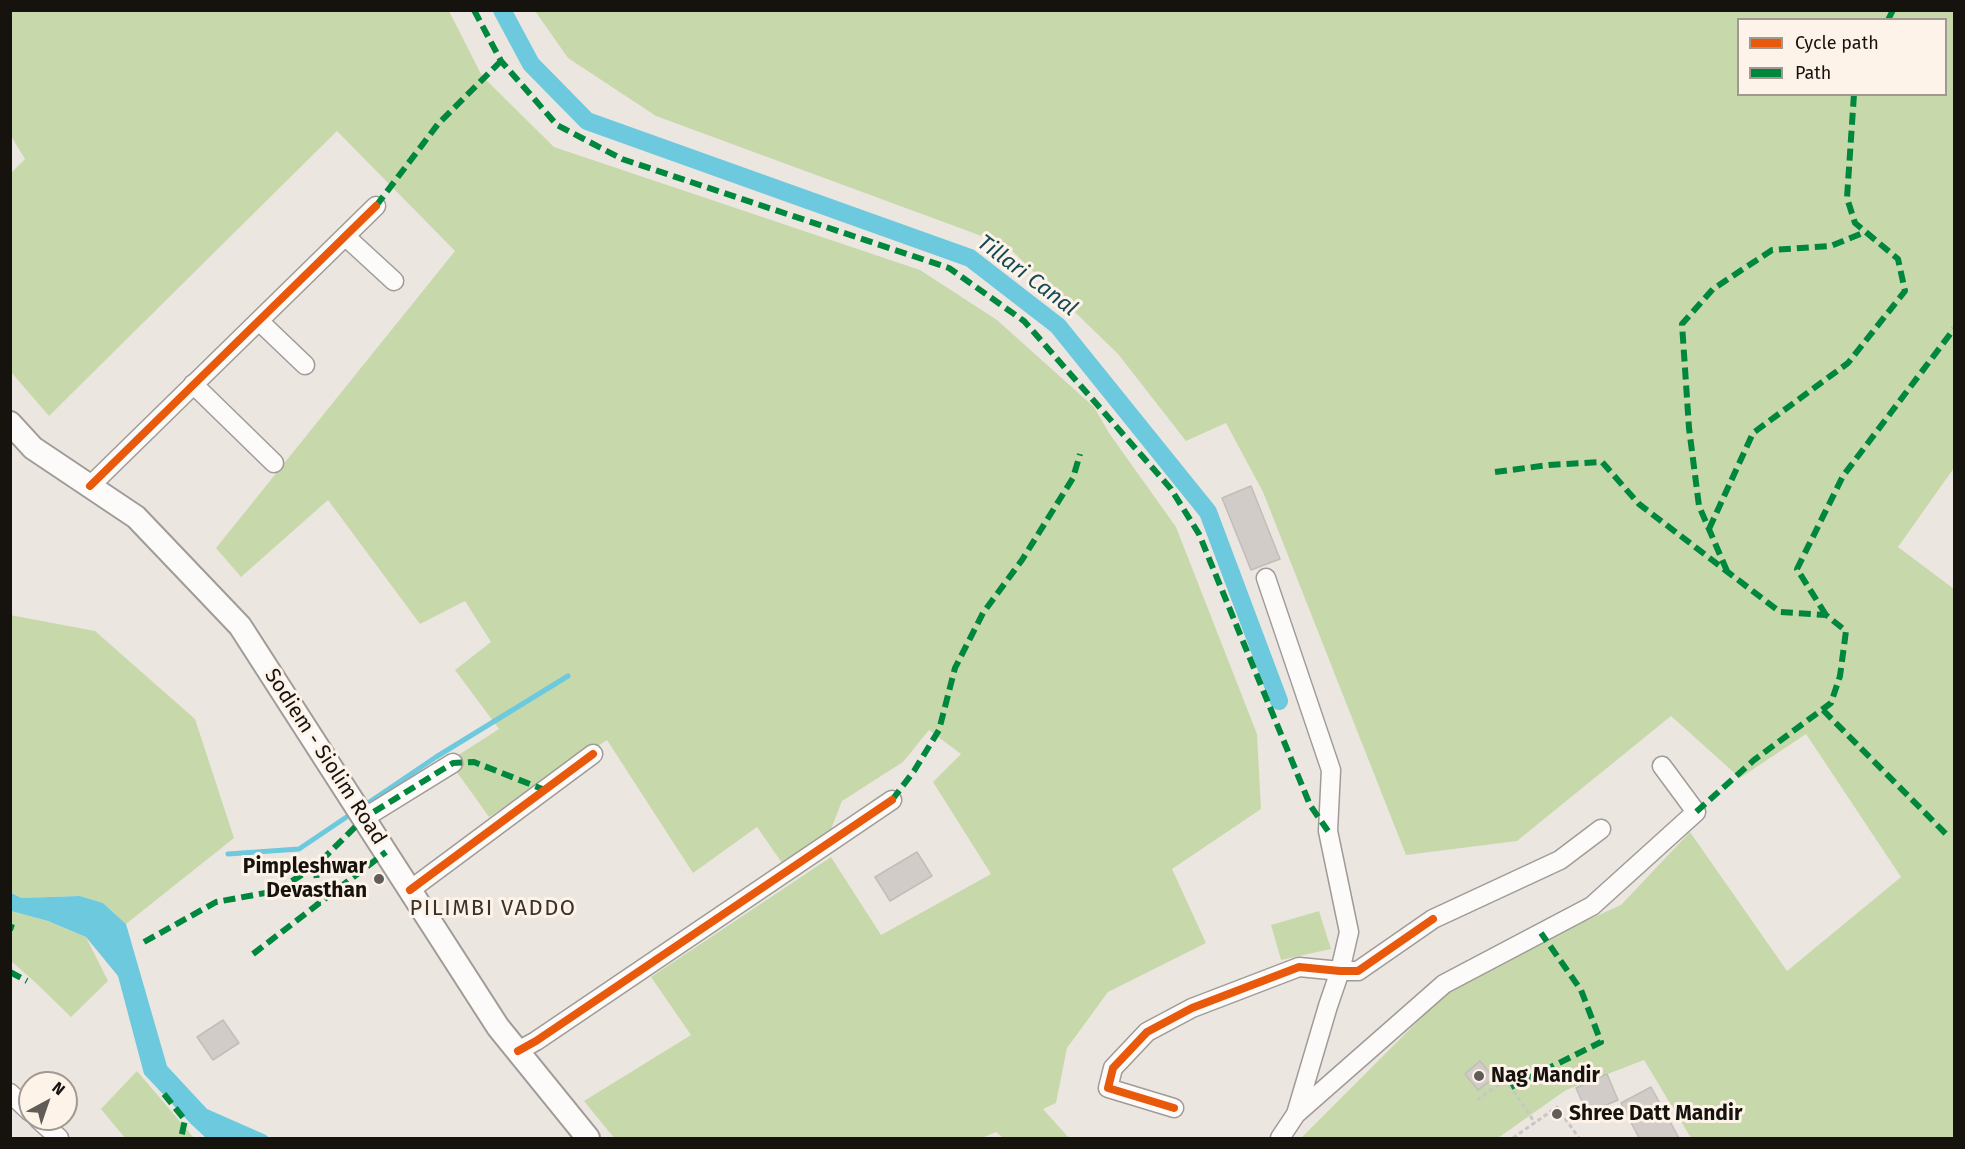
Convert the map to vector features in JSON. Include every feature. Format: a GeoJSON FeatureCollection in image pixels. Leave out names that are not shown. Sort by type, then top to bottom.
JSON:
{"type":"FeatureCollection","features":[{"type":"Feature","properties":{"kind":"main road","name":"Sodiem - Siolim Road"},"geometry":{"type":"LineString","coordinates":[[10,423],[33,448],[136,517],[240,626],[498,1027],[588,1138]]}},
{"type":"Feature","properties":{"kind":"street"},"geometry":{"type":"LineString","coordinates":[[90,486],[376,206]]}},
{"type":"Feature","properties":{"kind":"street"},"geometry":{"type":"LineString","coordinates":[[345,236],[394,281]]}},
{"type":"Feature","properties":{"kind":"street"},"geometry":{"type":"LineString","coordinates":[[259,321],[305,364]]}},
{"type":"Feature","properties":{"kind":"street"},"geometry":{"type":"LineString","coordinates":[[193,384],[274,463]]}},
{"type":"Feature","properties":{"kind":"street"},"geometry":{"type":"LineString","coordinates":[[1266,578],[1331,770],[1328,831],[1348,932],[1340,971],[1296,1114]]}},
{"type":"Feature","properties":{"kind":"street"},"geometry":{"type":"LineString","coordinates":[[410,890],[593,754]]}},
{"type":"Feature","properties":{"kind":"street"},"geometry":{"type":"LineString","coordinates":[[364,818],[453,763]]}},
{"type":"Feature","properties":{"kind":"street"},"geometry":{"type":"LineString","coordinates":[[1280,1138],[1296,1114],[1444,984],[1592,906],[1696,812],[1662,766]]}},
{"type":"Feature","properties":{"kind":"street"},"geometry":{"type":"LineString","coordinates":[[515,1048],[536,1041],[892,800]]}},
{"type":"Feature","properties":{"kind":"street"},"geometry":{"type":"LineString","coordinates":[[1174,1108],[1108,1088],[1113,1068],[1147,1032],[1192,1008],[1299,967],[1358,971],[1433,919],[1560,860],[1601,829]]}},
{"type":"Feature","properties":{"kind":"street"},"geometry":{"type":"LineString","coordinates":[[515,1048],[650,953]]}},
{"type":"Feature","properties":{"kind":"path"},"geometry":{"type":"LineString","coordinates":[[1477,1100],[1501,1083],[1511,1087],[1535,1123]]}},
{"type":"Feature","properties":{"kind":"path"},"geometry":{"type":"LineString","coordinates":[[1514,1138],[1557,1107],[1579,1138]]}},
{"type":"Feature","properties":{"kind":"green space"},"geometry":{"type":"Polygon","coordinates":[[[11,11],[449,11],[482,76],[554,147],[920,270],[997,320],[1094,407],[1109,433],[1176,527],[1257,734],[1261,809],[1172,869],[1206,943],[1108,992],[1067,1048],[1056,1103],[1043,1109],[1069,1138],[1003,1138],[996,1132],[982,1138],[614,1138],[584,1101],[691,1035],[651,977],[831,857],[881,935],[991,874],[933,782],[961,754],[929,730],[903,762],[842,801],[829,834],[782,863],[757,827],[693,873],[607,740],[489,817],[449,761],[499,729],[455,670],[491,642],[465,601],[420,624],[328,500],[241,577],[216,548],[455,251],[337,131],[49,416],[11,372],[11,173],[25,159],[11,136],[11,11]]]}},
{"type":"Feature","properties":{"kind":"green space"},"geometry":{"type":"Polygon","coordinates":[[[535,11],[1954,11],[1954,468],[1898,547],[1954,589],[1954,1138],[1691,1138],[1644,1060],[1566,1090],[1498,1138],[1301,1138],[1463,976],[1621,905],[1690,832],[1787,971],[1901,877],[1806,734],[1740,778],[1671,716],[1517,841],[1406,855],[1263,492],[1226,423],[1186,441],[1118,354],[1006,245],[656,116],[568,58],[535,11]]]}},
{"type":"Feature","properties":{"kind":"green space"},"geometry":{"type":"Polygon","coordinates":[[[10,615],[95,631],[195,719],[234,838],[126,924],[103,903],[80,896],[21,898],[11,892],[10,615]]]}},
{"type":"Feature","properties":{"kind":"green space"},"geometry":{"type":"Polygon","coordinates":[[[11,911],[48,921],[86,937],[108,981],[71,1017],[11,961],[11,911]]]}},
{"type":"Feature","properties":{"kind":"green space"},"geometry":{"type":"Polygon","coordinates":[[[1319,911],[1331,949],[1281,960],[1271,925],[1319,911]]]}},
{"type":"Feature","properties":{"kind":"green space"},"geometry":{"type":"Polygon","coordinates":[[[137,1071],[194,1138],[125,1138],[101,1109],[137,1071]]]}},
{"type":"Feature","properties":{"kind":"water"},"geometry":{"type":"Polygon","coordinates":[[[10,892],[21,898],[80,896],[103,903],[126,924],[167,1066],[207,1109],[269,1138],[206,1138],[191,1124],[144,1074],[118,976],[86,937],[48,921],[11,911],[10,892]]]}},
{"type":"Feature","properties":{"kind":"building"},"geometry":{"type":"Polygon","coordinates":[[[1251,486],[1280,559],[1251,570],[1222,498],[1251,486]]]}},
{"type":"Feature","properties":{"kind":"building"},"geometry":{"type":"Polygon","coordinates":[[[917,852],[932,876],[890,901],[875,877],[917,852]]]}},
{"type":"Feature","properties":{"kind":"building"},"geometry":{"type":"Polygon","coordinates":[[[223,1020],[239,1043],[213,1060],[197,1037],[223,1020]]]}},
{"type":"Feature","properties":{"kind":"building","name":"Nag Mandir"},"geometry":{"type":"Polygon","coordinates":[[[1480,1061],[1494,1078],[1478,1090],[1465,1074],[1480,1061]]]}},
{"type":"Feature","properties":{"kind":"building"},"geometry":{"type":"Polygon","coordinates":[[[1607,1074],[1618,1100],[1587,1113],[1576,1088],[1607,1074]]]}},
{"type":"Feature","properties":{"kind":"building"},"geometry":{"type":"Polygon","coordinates":[[[1651,1087],[1679,1138],[1639,1138],[1621,1103],[1651,1087]]]}},
{"type":"Feature","properties":{"kind":"waterway","name":"Tillari Canal"},"geometry":{"type":"LineString","coordinates":[[502,10],[531,64],[587,121],[970,258],[1058,326],[1208,512],[1279,701]]}},
{"type":"Feature","properties":{"kind":"waterway"},"geometry":{"type":"LineString","coordinates":[[362,807],[436,757],[568,676]]}},
{"type":"Feature","properties":{"kind":"waterway"},"geometry":{"type":"LineString","coordinates":[[228,854],[299,849],[354,812]]}},
{"type":"Feature","properties":{"kind":"marked path"},"geometry":{"type":"LineString","coordinates":[[474,10],[501,61],[557,125],[622,159],[949,268],[1024,321],[1171,489],[1199,534],[1310,805],[1328,831]]}},
{"type":"Feature","properties":{"kind":"marked path"},"geometry":{"type":"LineString","coordinates":[[1889,18],[1893,10]]}},
{"type":"Feature","properties":{"kind":"marked path"},"geometry":{"type":"LineString","coordinates":[[376,206],[438,124],[501,61]]}},
{"type":"Feature","properties":{"kind":"marked path"},"geometry":{"type":"LineString","coordinates":[[1709,529],[1753,433],[1848,363],[1905,291],[1898,259],[1855,223],[1847,198],[1854,96]]}},
{"type":"Feature","properties":{"kind":"marked path"},"geometry":{"type":"LineString","coordinates":[[1727,571],[1699,506],[1689,428],[1682,324],[1713,289],[1772,250],[1831,246],[1865,232]]}},
{"type":"Feature","properties":{"kind":"marked path"},"geometry":{"type":"LineString","coordinates":[[1826,615],[1797,569],[1843,476],[1954,329]]}},
{"type":"Feature","properties":{"kind":"marked path"},"geometry":{"type":"LineString","coordinates":[[892,800],[914,771],[939,730],[955,668],[983,613],[1022,560],[1073,478],[1080,454]]}},
{"type":"Feature","properties":{"kind":"marked path"},"geometry":{"type":"LineString","coordinates":[[1495,472],[1549,465],[1602,462],[1639,504],[1780,612],[1826,615],[1846,631],[1840,676],[1831,703],[1754,760],[1696,812]]}},
{"type":"Feature","properties":{"kind":"marked path"},"geometry":{"type":"LineString","coordinates":[[1823,710],[1949,837]]}},
{"type":"Feature","properties":{"kind":"marked path"},"geometry":{"type":"LineString","coordinates":[[144,942],[216,902],[276,891],[316,866],[364,818],[453,763],[474,762],[545,790]]}},
{"type":"Feature","properties":{"kind":"marked path"},"geometry":{"type":"LineString","coordinates":[[253,954],[386,852]]}},
{"type":"Feature","properties":{"kind":"marked path"},"geometry":{"type":"LineString","coordinates":[[316,866],[318,905]]}},
{"type":"Feature","properties":{"kind":"marked path"},"geometry":{"type":"LineString","coordinates":[[10,930],[12,924]]}},
{"type":"Feature","properties":{"kind":"marked path"},"geometry":{"type":"LineString","coordinates":[[1511,1087],[1601,1042],[1581,990],[1541,933]]}},
{"type":"Feature","properties":{"kind":"marked path"},"geometry":{"type":"LineString","coordinates":[[10,972],[27,981]]}},
{"type":"Feature","properties":{"kind":"marked path"},"geometry":{"type":"LineString","coordinates":[[164,1094],[185,1120],[181,1138]]}},
{"type":"Feature","properties":{"kind":"cycle path"},"geometry":{"type":"LineString","coordinates":[[90,486],[376,206]]}},
{"type":"Feature","properties":{"kind":"cycle path"},"geometry":{"type":"LineString","coordinates":[[410,890],[593,754]]}},
{"type":"Feature","properties":{"kind":"cycle path"},"geometry":{"type":"LineString","coordinates":[[518,1051],[892,800]]}},
{"type":"Feature","properties":{"kind":"cycle path"},"geometry":{"type":"LineString","coordinates":[[1174,1108],[1108,1088],[1113,1068],[1147,1032],[1192,1008],[1299,967],[1358,971],[1433,919]]}},
{"type":"Feature","properties":{"kind":"place","name":"Pimpleshwar Devasthan"},"geometry":{"type":"Point","coordinates":[379,879]}},
{"type":"Feature","properties":{"kind":"place","name":"Nag Mandir"},"geometry":{"type":"Point","coordinates":[1479,1076]}},
{"type":"Feature","properties":{"kind":"place","name":"Shree Datt Mandir"},"geometry":{"type":"Point","coordinates":[1557,1114]}},
{"type":"Feature","properties":{"kind":"district","name":"PILIMBI VADDO"},"geometry":{"type":"Point","coordinates":[493,909]}}]}
